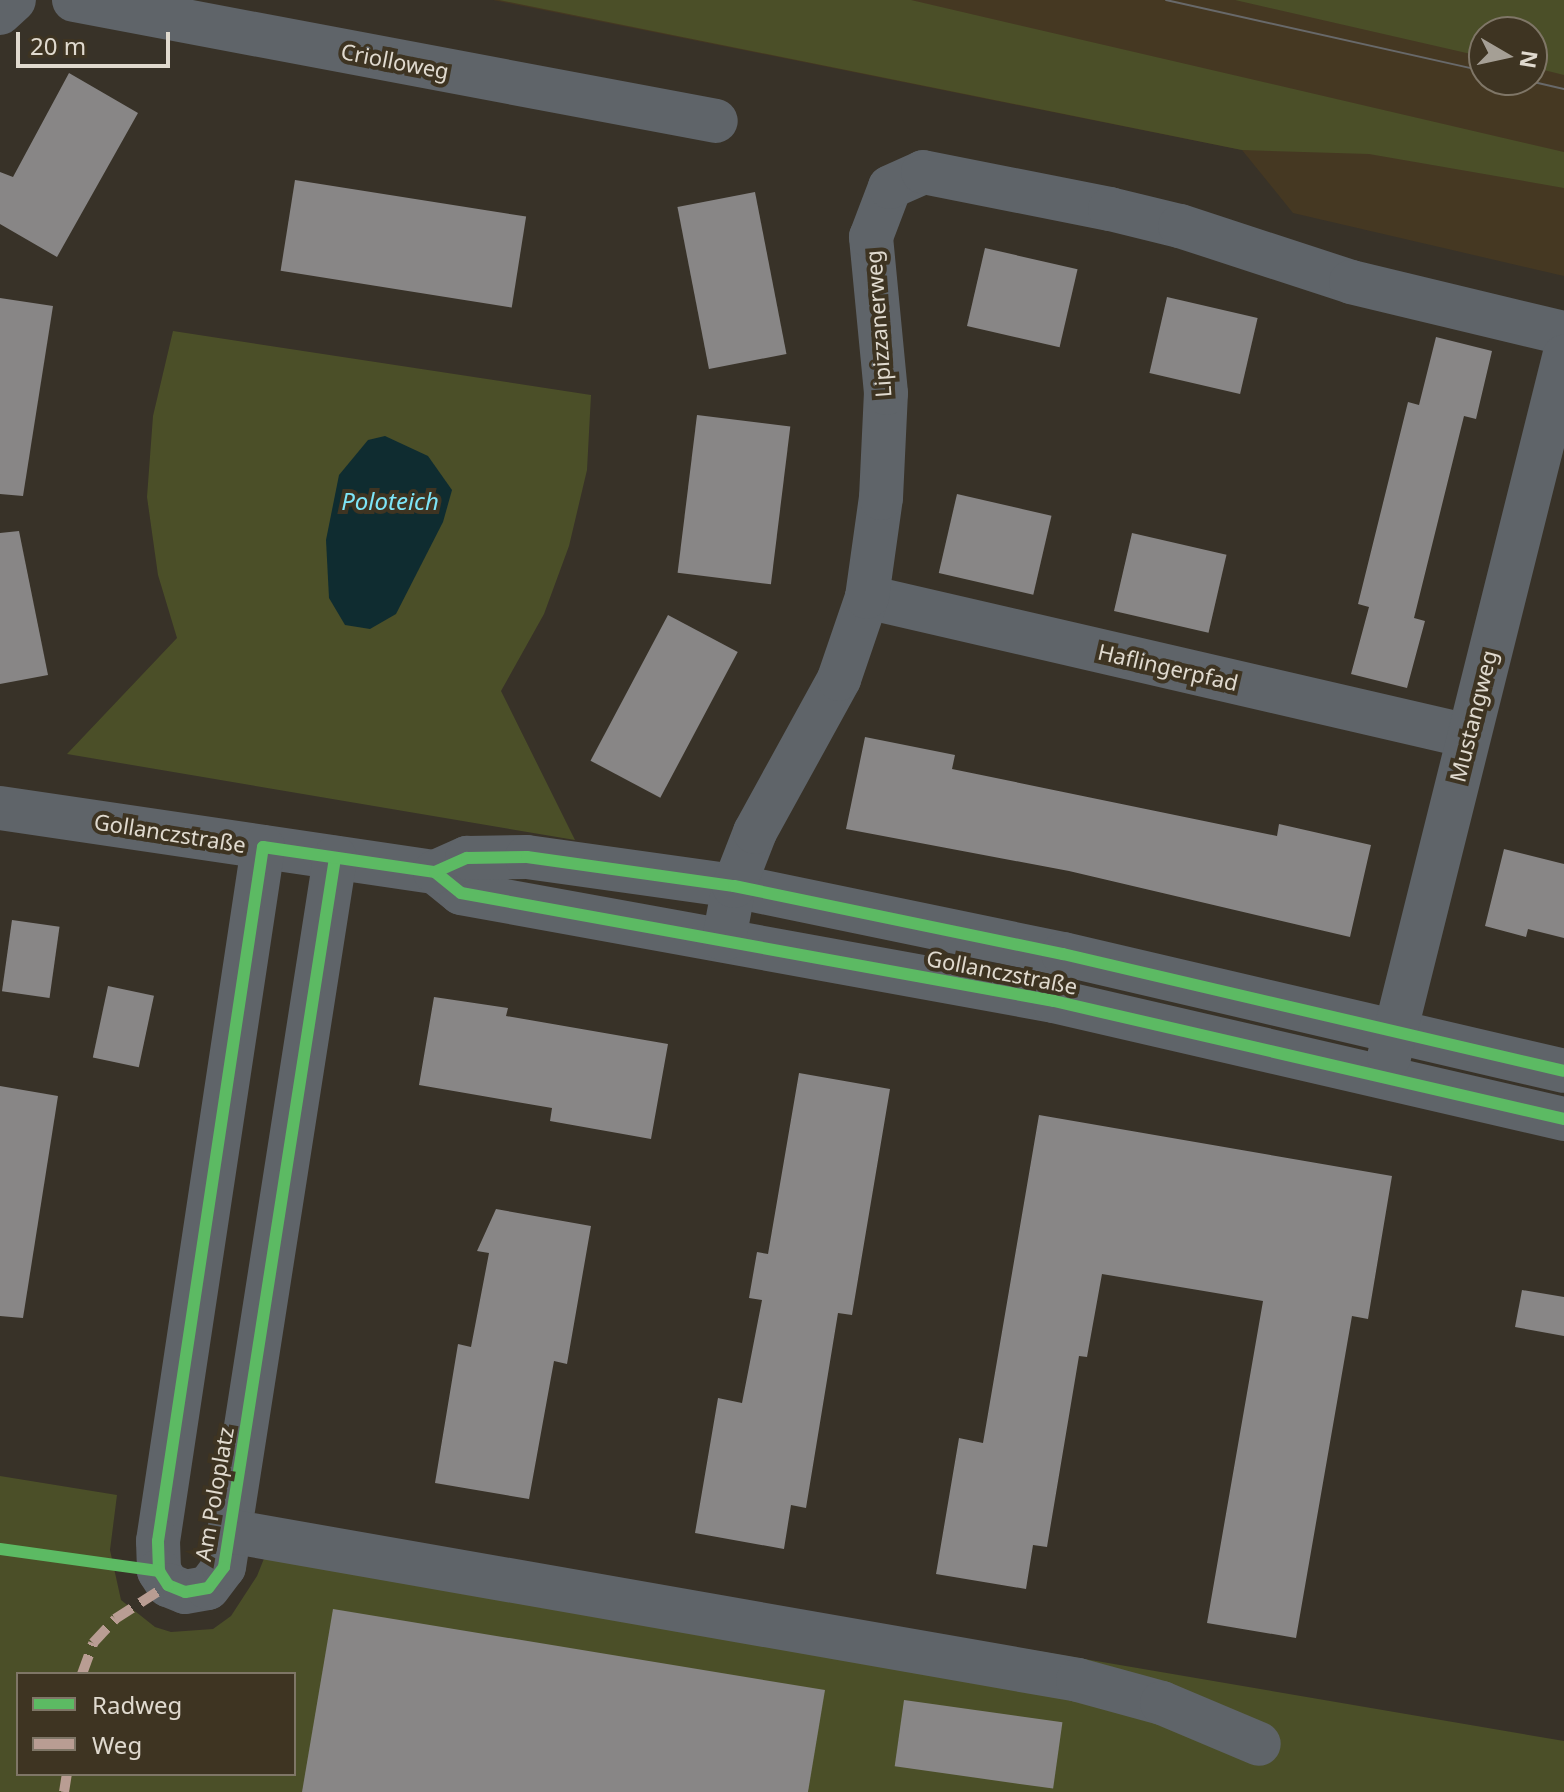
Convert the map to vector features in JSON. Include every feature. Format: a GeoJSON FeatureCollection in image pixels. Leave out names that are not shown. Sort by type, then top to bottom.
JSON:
{"type":"FeatureCollection","features":[{"type":"Feature","properties":{"kind":"street"},"geometry":{"type":"LineString","coordinates":[[0,13],[14,0]]}},
{"type":"Feature","properties":{"kind":"street","name":"Criolloweg"},"geometry":{"type":"LineString","coordinates":[[74,0],[716,121]]}},
{"type":"Feature","properties":{"kind":"street","name":"Lipizzanerweg"},"geometry":{"type":"LineString","coordinates":[[724,939],[734,886],[755,832],[839,679],[867,597],[881,498],[886,393],[871,237],[890,187],[923,172],[1180,226],[1351,282],[1564,333]]}},
{"type":"Feature","properties":{"kind":"street","name":"Mustangweg"},"geometry":{"type":"LineString","coordinates":[[1385,1076],[1564,357]]}},
{"type":"Feature","properties":{"kind":"street","name":"Haflingerpfad"},"geometry":{"type":"LineString","coordinates":[[867,597],[1468,736]]}},
{"type":"Feature","properties":{"kind":"street","name":"Gollanczstraße"},"geometry":{"type":"LineString","coordinates":[[0,808],[435,872],[461,893],[1054,1001],[1564,1119]]}},
{"type":"Feature","properties":{"kind":"street","name":"Am Poloplatz"},"geometry":{"type":"LineString","coordinates":[[263,847],[158,1541],[159,1571],[168,1585],[185,1592],[208,1588],[224,1567],[335,858]]}},
{"type":"Feature","properties":{"kind":"street","name":"Gollanczstraße"},"geometry":{"type":"LineString","coordinates":[[435,872],[467,858],[527,857],[734,886],[1063,954],[1564,1071]]}},
{"type":"Feature","properties":{"kind":"street"},"geometry":{"type":"LineString","coordinates":[[229,1531],[1078,1680],[1162,1703],[1259,1744]]}},
{"type":"Feature","properties":{"kind":"shaded area"},"geometry":{"type":"Polygon","coordinates":[[[493,0],[1564,0],[1564,276],[1293,213],[1242,150],[493,0]]]}},
{"type":"Feature","properties":{"kind":"green space"},"geometry":{"type":"Polygon","coordinates":[[[499,0],[911,0],[1564,152],[1564,188],[1369,154],[1242,150],[499,0]]]}},
{"type":"Feature","properties":{"kind":"green space"},"geometry":{"type":"Polygon","coordinates":[[[1235,0],[1564,0],[1564,75],[1548,71],[1548,16],[1468,16],[1468,53],[1235,0]]]}},
{"type":"Feature","properties":{"kind":"green space"},"geometry":{"type":"Polygon","coordinates":[[[173,331],[591,395],[587,470],[569,546],[544,614],[501,691],[575,840],[67,754],[177,638],[158,575],[147,497],[153,416],[173,331]]]}},
{"type":"Feature","properties":{"kind":"green space"},"geometry":{"type":"Polygon","coordinates":[[[0,1476],[117,1495],[110,1550],[121,1600],[155,1627],[171,1632],[213,1629],[231,1616],[257,1576],[267,1551],[295,1524],[1564,1741],[1564,1792],[0,1792],[0,1476]]]}},
{"type":"Feature","properties":{"kind":"water","name":"Poloteich"},"geometry":{"type":"Polygon","coordinates":[[[385,436],[428,456],[452,490],[443,522],[396,614],[370,629],[345,625],[329,598],[326,540],[339,475],[368,440],[385,436]]]}},
{"type":"Feature","properties":{"kind":"building"},"geometry":{"type":"Polygon","coordinates":[[[69,73],[138,113],[57,257],[0,224],[0,172],[13,177],[69,73]]]}},
{"type":"Feature","properties":{"kind":"building"},"geometry":{"type":"Polygon","coordinates":[[[295,180],[526,217],[512,307],[281,271],[295,180]]]}},
{"type":"Feature","properties":{"kind":"building"},"geometry":{"type":"Polygon","coordinates":[[[755,192],[786,354],[709,369],[677,207],[755,192]]]}},
{"type":"Feature","properties":{"kind":"building"},"geometry":{"type":"Polygon","coordinates":[[[985,248],[1078,269],[1060,347],[967,326],[985,248]]]}},
{"type":"Feature","properties":{"kind":"building"},"geometry":{"type":"Polygon","coordinates":[[[1167,297],[1258,318],[1240,394],[1149,373],[1167,297]]]}},
{"type":"Feature","properties":{"kind":"building"},"geometry":{"type":"Polygon","coordinates":[[[0,298],[53,306],[23,496],[0,494],[0,298]]]}},
{"type":"Feature","properties":{"kind":"building"},"geometry":{"type":"Polygon","coordinates":[[[1436,337],[1492,351],[1476,419],[1464,416],[1414,618],[1425,621],[1407,688],[1351,674],[1369,607],[1358,604],[1408,402],[1419,405],[1436,337]]]}},
{"type":"Feature","properties":{"kind":"building"},"geometry":{"type":"Polygon","coordinates":[[[697,415],[790,426],[771,584],[678,573],[697,415]]]}},
{"type":"Feature","properties":{"kind":"building"},"geometry":{"type":"Polygon","coordinates":[[[957,494],[1052,516],[1033,595],[939,573],[957,494]]]}},
{"type":"Feature","properties":{"kind":"building"},"geometry":{"type":"Polygon","coordinates":[[[19,531],[48,675],[0,684],[0,533],[19,531]]]}},
{"type":"Feature","properties":{"kind":"building"},"geometry":{"type":"Polygon","coordinates":[[[1132,533],[1227,555],[1209,633],[1114,611],[1132,533]]]}},
{"type":"Feature","properties":{"kind":"building"},"geometry":{"type":"Polygon","coordinates":[[[668,615],[738,652],[660,798],[591,761],[668,615]]]}},
{"type":"Feature","properties":{"kind":"building"},"geometry":{"type":"Polygon","coordinates":[[[865,737],[955,755],[952,769],[1277,836],[1279,824],[1371,845],[1350,937],[1069,871],[846,829],[865,737]]]}},
{"type":"Feature","properties":{"kind":"building"},"geometry":{"type":"Polygon","coordinates":[[[1504,849],[1564,864],[1564,938],[1528,929],[1526,937],[1485,926],[1504,849]]]}},
{"type":"Feature","properties":{"kind":"building"},"geometry":{"type":"Polygon","coordinates":[[[12,920],[60,927],[50,998],[2,991],[12,920]]]}},
{"type":"Feature","properties":{"kind":"building"},"geometry":{"type":"Polygon","coordinates":[[[108,986],[154,996],[139,1067],[93,1057],[108,986]]]}},
{"type":"Feature","properties":{"kind":"building"},"geometry":{"type":"Polygon","coordinates":[[[434,997],[508,1008],[506,1016],[668,1044],[651,1139],[550,1121],[552,1108],[419,1085],[434,997]]]}},
{"type":"Feature","properties":{"kind":"building"},"geometry":{"type":"Polygon","coordinates":[[[799,1073],[890,1089],[852,1315],[838,1313],[806,1508],[791,1505],[784,1549],[695,1533],[718,1398],[742,1403],[762,1300],[749,1298],[757,1252],[768,1254],[799,1073]]]}},
{"type":"Feature","properties":{"kind":"building"},"geometry":{"type":"Polygon","coordinates":[[[0,1086],[58,1096],[23,1318],[0,1316],[0,1086]]]}},
{"type":"Feature","properties":{"kind":"building"},"geometry":{"type":"Polygon","coordinates":[[[1039,1115],[1392,1176],[1368,1319],[1352,1316],[1296,1638],[1207,1623],[1263,1301],[1102,1274],[1087,1357],[1079,1356],[1047,1547],[1033,1545],[1026,1589],[936,1574],[959,1438],[983,1443],[1039,1115]]]}},
{"type":"Feature","properties":{"kind":"building"},"geometry":{"type":"Polygon","coordinates":[[[496,1209],[591,1226],[567,1364],[554,1361],[529,1499],[435,1483],[458,1344],[471,1347],[489,1253],[477,1251],[496,1209]]]}},
{"type":"Feature","properties":{"kind":"building"},"geometry":{"type":"Polygon","coordinates":[[[1522,1290],[1564,1297],[1564,1336],[1515,1327],[1522,1290]]]}},
{"type":"Feature","properties":{"kind":"building"},"geometry":{"type":"Polygon","coordinates":[[[333,1609],[825,1690],[808,1792],[302,1792],[333,1609]]]}},
{"type":"Feature","properties":{"kind":"building"},"geometry":{"type":"Polygon","coordinates":[[[904,1700],[1062,1722],[1053,1789],[895,1766],[904,1700]]]}},
{"type":"Feature","properties":{"kind":"tram line"},"geometry":{"type":"LineString","coordinates":[[1166,0],[1468,67]]}},
{"type":"Feature","properties":{"kind":"tram line"},"geometry":{"type":"LineString","coordinates":[[1548,85],[1564,89]]}},
{"type":"Feature","properties":{"kind":"marked path"},"geometry":{"type":"LineString","coordinates":[[83,1672],[93,1643],[115,1619],[168,1585]]}},
{"type":"Feature","properties":{"kind":"marked path"},"geometry":{"type":"LineString","coordinates":[[64,1792],[67,1776]]}},
{"type":"Feature","properties":{"kind":"cycle path"},"geometry":{"type":"LineString","coordinates":[[335,858],[224,1567],[208,1588],[185,1592],[168,1585],[159,1571],[158,1541],[263,847],[435,872],[461,893],[1054,1001],[1564,1119]]}},
{"type":"Feature","properties":{"kind":"cycle path"},"geometry":{"type":"LineString","coordinates":[[435,872],[467,858],[527,857],[734,886],[1063,954],[1564,1071]]}},
{"type":"Feature","properties":{"kind":"cycle path"},"geometry":{"type":"LineString","coordinates":[[0,1549],[159,1571]]}}]}
